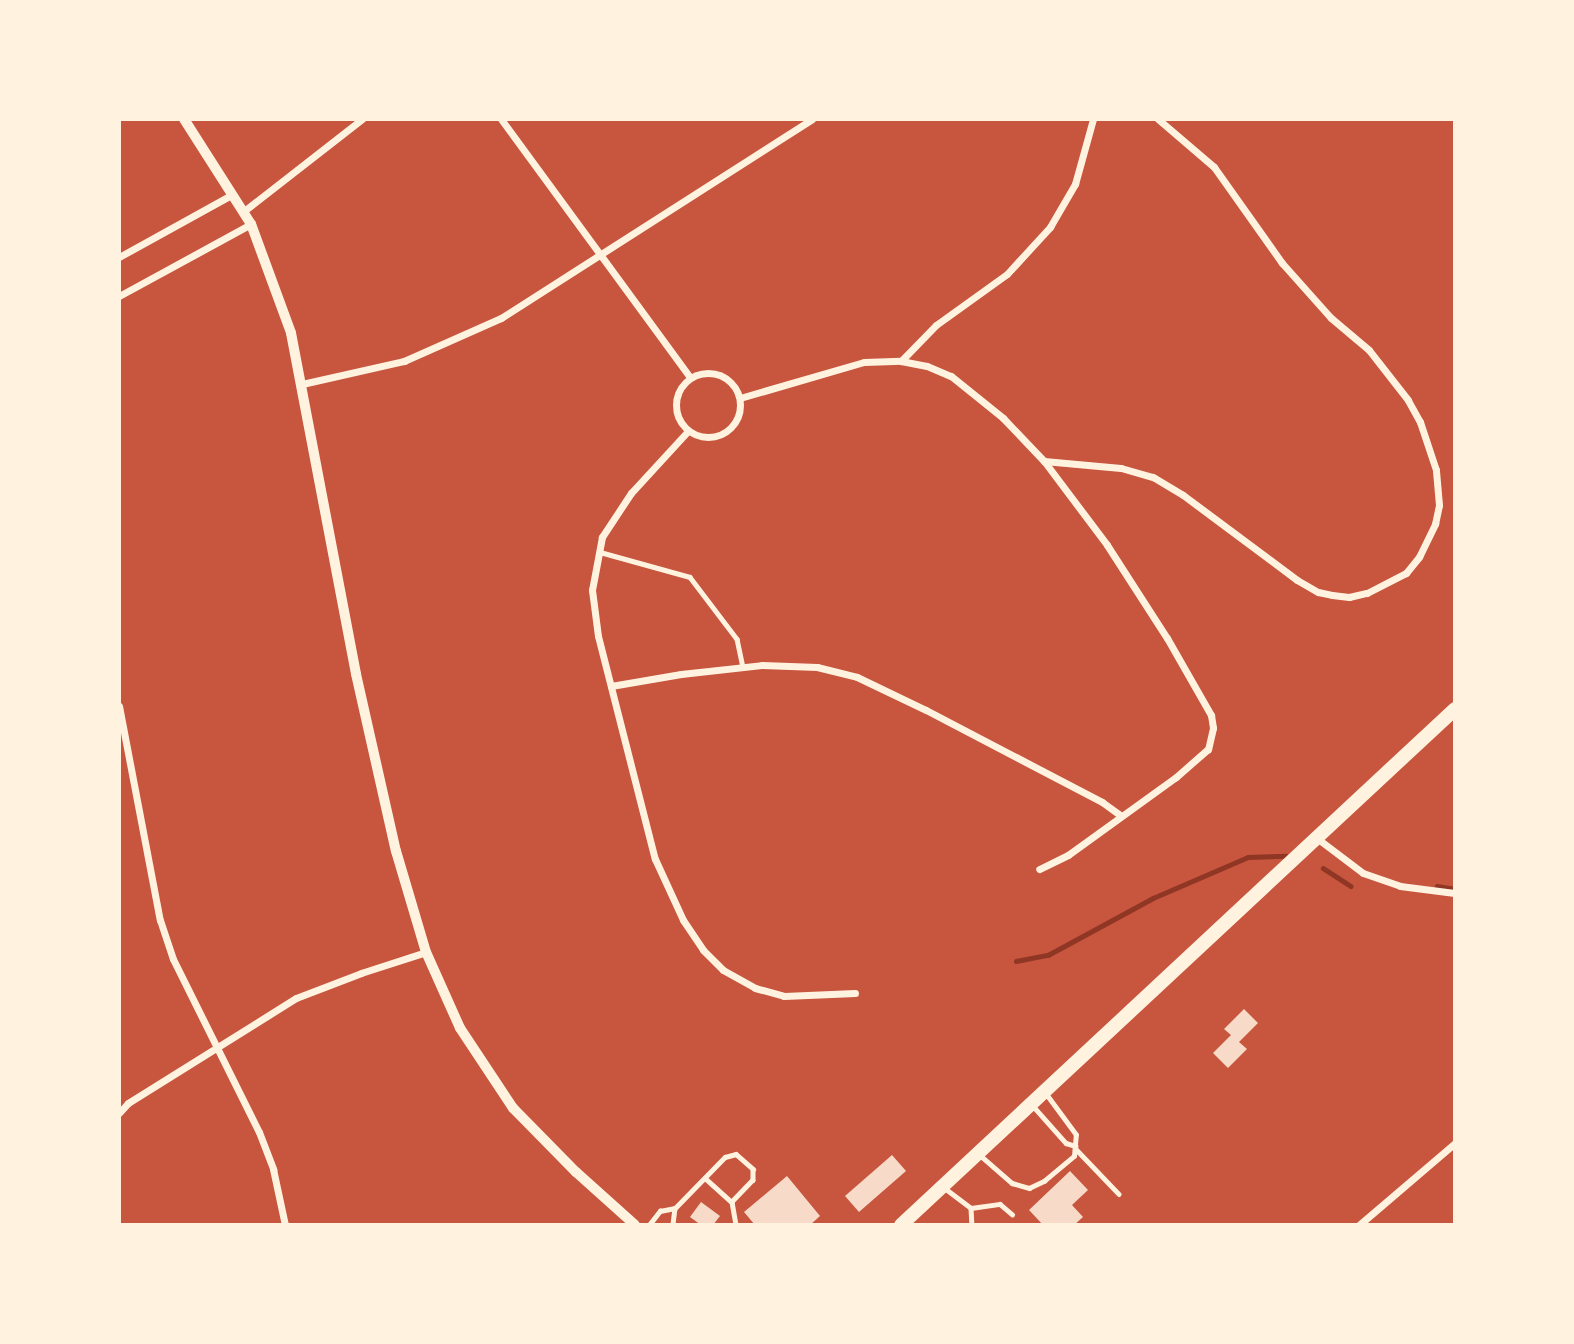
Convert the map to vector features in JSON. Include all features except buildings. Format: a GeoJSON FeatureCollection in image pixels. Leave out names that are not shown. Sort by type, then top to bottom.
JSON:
{"type":"FeatureCollection","features":[{"type":"Feature","properties":{"kind":"main road"},"geometry":{"type":"LineString","coordinates":[[910,1222],[942,1186],[1455,709]]}},
{"type":"Feature","properties":{"kind":"street"},"geometry":{"type":"LineString","coordinates":[[184,119],[234,193],[251,224],[291,333],[356,674],[396,851],[426,952],[460,1028],[513,1108],[631,1224]]}},
{"type":"Feature","properties":{"kind":"street"},"geometry":{"type":"LineString","coordinates":[[244,211],[362,119]]}},
{"type":"Feature","properties":{"kind":"street"},"geometry":{"type":"LineString","coordinates":[[501,119],[690,377]]}},
{"type":"Feature","properties":{"kind":"street"},"geometry":{"type":"LineString","coordinates":[[302,384],[404,361],[501,318],[812,119]]}},
{"type":"Feature","properties":{"kind":"street"},"geometry":{"type":"LineString","coordinates":[[901,361],[936,325],[1007,274],[1050,228],[1075,184],[1093,119]]}},
{"type":"Feature","properties":{"kind":"street"},"geometry":{"type":"LineString","coordinates":[[1044,461],[1121,468],[1153,477],[1183,495],[1297,580],[1318,592],[1332,595],[1349,597],[1367,593],[1396,580],[1419,557],[1435,524],[1438,505],[1436,470],[1424,433],[1408,400],[1386,369],[1331,318],[1282,263],[1214,167],[1158,119]]}},
{"type":"Feature","properties":{"kind":"street"},"geometry":{"type":"LineString","coordinates":[[119,257],[234,193]]}},
{"type":"Feature","properties":{"kind":"street"},"geometry":{"type":"LineString","coordinates":[[119,296],[251,224]]}},
{"type":"Feature","properties":{"kind":"street"},"geometry":{"type":"LineString","coordinates":[[740,398],[864,362],[901,361],[927,366],[951,376],[1003,418],[1044,461],[1107,545],[1167,638],[1211,715],[1211,741],[1200,759],[1068,855],[1039,869]]}},
{"type":"Feature","properties":{"kind":"street"},"geometry":{"type":"LineString","coordinates":[[700,373],[720,375],[729,380],[740,398],[737,420],[730,429],[709,438],[688,430],[676,413],[677,393],[690,377],[700,373]]}},
{"type":"Feature","properties":{"kind":"street"},"geometry":{"type":"LineString","coordinates":[[688,430],[631,493],[602,537],[592,590],[611,686],[655,859],[683,920],[703,950],[723,970],[755,988],[784,996],[855,993]]}},
{"type":"Feature","properties":{"kind":"street"},"geometry":{"type":"LineString","coordinates":[[611,686],[743,667],[817,667],[857,677],[1102,802],[1121,815]]}},
{"type":"Feature","properties":{"kind":"street"},"geometry":{"type":"LineString","coordinates":[[119,706],[160,920],[173,959],[244,1101],[273,1169],[285,1225]]}},
{"type":"Feature","properties":{"kind":"street"},"geometry":{"type":"LineString","coordinates":[[1318,839],[1363,873],[1399,886],[1455,894]]}},
{"type":"Feature","properties":{"kind":"street"},"geometry":{"type":"LineString","coordinates":[[119,1113],[128,1103],[296,998],[426,952]]}},
{"type":"Feature","properties":{"kind":"street"},"geometry":{"type":"LineString","coordinates":[[1359,1225],[1455,1143]]}},
{"type":"Feature","properties":{"kind":"lane"},"geometry":{"type":"LineString","coordinates":[[599,552],[691,577],[737,639],[743,667]]}},
{"type":"Feature","properties":{"kind":"lane"},"geometry":{"type":"LineString","coordinates":[[978,1153],[1012,1183],[1029,1188],[1044,1181],[1074,1156],[1076,1135],[1044,1092]]}},
{"type":"Feature","properties":{"kind":"lane"},"geometry":{"type":"LineString","coordinates":[[1031,1104],[1066,1143],[1076,1147],[1119,1194]]}},
{"type":"Feature","properties":{"kind":"lane"},"geometry":{"type":"LineString","coordinates":[[649,1225],[660,1211],[675,1208],[724,1157],[736,1154],[753,1169],[753,1180],[732,1202]]}},
{"type":"Feature","properties":{"kind":"lane"},"geometry":{"type":"LineString","coordinates":[[705,1178],[732,1202],[736,1225]]}},
{"type":"Feature","properties":{"kind":"lane"},"geometry":{"type":"LineString","coordinates":[[942,1186],[971,1208],[1000,1204],[1012,1214]]}},
{"type":"Feature","properties":{"kind":"lane"},"geometry":{"type":"LineString","coordinates":[[673,1225],[675,1208]]}},
{"type":"Feature","properties":{"kind":"lane"},"geometry":{"type":"LineString","coordinates":[[971,1208],[972,1225]]}},
{"type":"Feature","properties":{"kind":"waterway"},"geometry":{"type":"LineString","coordinates":[[1016,961],[1048,955],[1153,898],[1248,857],[1286,856]]}},
{"type":"Feature","properties":{"kind":"waterway"},"geometry":{"type":"LineString","coordinates":[[1323,868],[1351,886]]}},
{"type":"Feature","properties":{"kind":"waterway"},"geometry":{"type":"LineString","coordinates":[[1437,886],[1455,889]]}}]}
